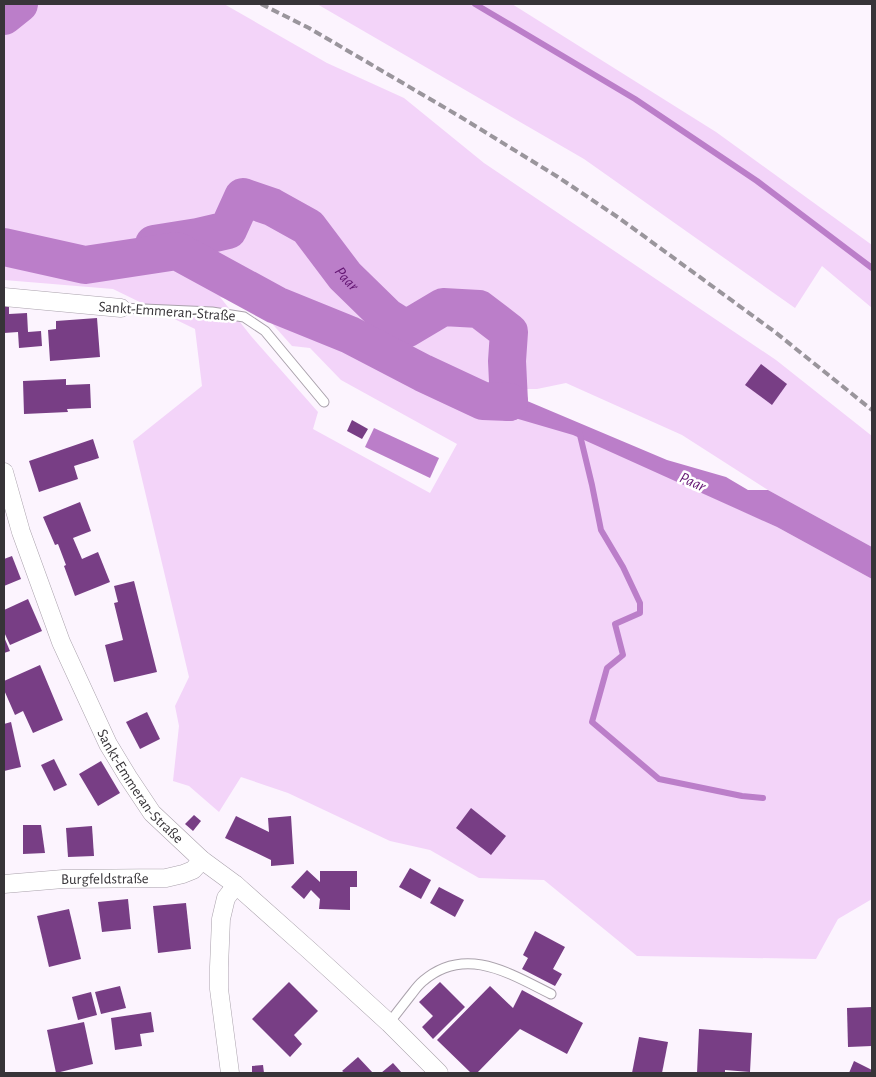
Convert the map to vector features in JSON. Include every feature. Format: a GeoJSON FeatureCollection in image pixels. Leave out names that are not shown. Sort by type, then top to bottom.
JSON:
{"type":"FeatureCollection","features":[{"type":"Feature","properties":{"kind":"street","name":"Sankt-Emmeran-Straße"},"geometry":{"type":"LineString","coordinates":[[4,297],[121,308]]}},
{"type":"Feature","properties":{"kind":"street","name":"Sankt-Emmeran-Straße"},"geometry":{"type":"LineString","coordinates":[[4,472],[21,532],[61,642],[108,744],[152,813],[202,860],[236,884],[388,1023],[439,1073]]}},
{"type":"Feature","properties":{"kind":"street","name":"Burgfeldstraße"},"geometry":{"type":"LineString","coordinates":[[4,884],[63,879],[166,878],[193,870],[202,860]]}},
{"type":"Feature","properties":{"kind":"street"},"geometry":{"type":"LineString","coordinates":[[230,1073],[219,989],[219,967],[221,919],[226,898],[236,884]]}},
{"type":"Feature","properties":{"kind":"lane","name":"Sankt-Emmeran-Straße"},"geometry":{"type":"LineString","coordinates":[[121,308],[212,312],[244,317],[265,331],[324,402]]}},
{"type":"Feature","properties":{"kind":"lane"},"geometry":{"type":"LineString","coordinates":[[388,1023],[422,982],[439,970],[460,963],[483,965],[508,972],[551,994]]}},
{"type":"Feature","properties":{"kind":"shaded area"},"geometry":{"type":"Polygon","coordinates":[[[4,4],[224,4],[327,63],[404,98],[484,163],[776,360],[872,436],[872,547],[768,490],[682,435],[566,383],[537,389],[504,389],[490,395],[777,527],[872,579],[872,899],[838,919],[816,959],[637,956],[544,880],[479,878],[430,850],[390,841],[288,793],[241,777],[219,812],[189,786],[173,781],[179,726],[175,706],[189,677],[133,441],[202,386],[195,329],[113,289],[4,280],[4,4]],[[220,297],[251,336],[318,412],[313,429],[430,493],[457,444],[341,380],[310,348],[292,346],[268,319],[250,306],[220,297]]]}},
{"type":"Feature","properties":{"kind":"shaded area"},"geometry":{"type":"Polygon","coordinates":[[[317,4],[512,4],[716,132],[872,245],[872,308],[822,266],[795,308],[584,159],[317,4]]]}},
{"type":"Feature","properties":{"kind":"water"},"geometry":{"type":"Polygon","coordinates":[[[463,381],[489,395],[513,395],[667,460],[726,477],[748,490],[768,490],[872,547],[872,579],[777,527],[573,435],[491,411],[456,407],[463,381]]]}},
{"type":"Feature","properties":{"kind":"water"},"geometry":{"type":"Polygon","coordinates":[[[374,428],[439,458],[430,478],[365,447],[374,428]]]}},
{"type":"Feature","properties":{"kind":"building"},"geometry":{"type":"Polygon","coordinates":[[[4,303],[9,303],[9,314],[27,313],[28,332],[41,331],[42,346],[19,348],[18,332],[4,333],[4,303]]]}},
{"type":"Feature","properties":{"kind":"building"},"geometry":{"type":"Polygon","coordinates":[[[97,318],[100,357],[50,361],[48,330],[56,329],[56,321],[97,318]]]}},
{"type":"Feature","properties":{"kind":"building"},"geometry":{"type":"Polygon","coordinates":[[[761,364],[787,384],[772,405],[745,385],[761,364]]]}},
{"type":"Feature","properties":{"kind":"building"},"geometry":{"type":"Polygon","coordinates":[[[66,379],[66,385],[90,384],[91,408],[67,409],[68,412],[24,414],[23,381],[66,379]]]}},
{"type":"Feature","properties":{"kind":"building"},"geometry":{"type":"Polygon","coordinates":[[[352,420],[368,429],[362,439],[347,431],[352,420]]]}},
{"type":"Feature","properties":{"kind":"building"},"geometry":{"type":"Polygon","coordinates":[[[93,439],[99,458],[74,466],[78,479],[39,492],[29,461],[93,439]]]}},
{"type":"Feature","properties":{"kind":"building"},"geometry":{"type":"Polygon","coordinates":[[[80,502],[91,531],[73,538],[82,559],[98,552],[110,582],[75,596],[58,544],[55,545],[43,517],[80,502]]]}},
{"type":"Feature","properties":{"kind":"building"},"geometry":{"type":"Polygon","coordinates":[[[12,556],[21,579],[4,586],[4,559],[12,556]]]}},
{"type":"Feature","properties":{"kind":"building"},"geometry":{"type":"Polygon","coordinates":[[[134,581],[157,672],[114,682],[105,645],[123,640],[114,603],[118,602],[114,586],[134,581]]]}},
{"type":"Feature","properties":{"kind":"building"},"geometry":{"type":"Polygon","coordinates":[[[28,599],[42,631],[10,645],[4,632],[4,610],[28,599]]]}},
{"type":"Feature","properties":{"kind":"building"},"geometry":{"type":"Polygon","coordinates":[[[4,637],[10,651],[4,653],[4,637]]]}},
{"type":"Feature","properties":{"kind":"building"},"geometry":{"type":"Polygon","coordinates":[[[40,665],[63,720],[33,733],[23,711],[15,715],[4,690],[4,681],[40,665]]]}},
{"type":"Feature","properties":{"kind":"building"},"geometry":{"type":"Polygon","coordinates":[[[147,712],[160,739],[140,749],[126,722],[147,712]]]}},
{"type":"Feature","properties":{"kind":"building"},"geometry":{"type":"Polygon","coordinates":[[[11,722],[21,767],[4,771],[4,724],[11,722]]]}},
{"type":"Feature","properties":{"kind":"building"},"geometry":{"type":"Polygon","coordinates":[[[54,759],[67,785],[54,791],[41,765],[54,759]]]}},
{"type":"Feature","properties":{"kind":"building"},"geometry":{"type":"Polygon","coordinates":[[[101,761],[120,793],[98,806],[79,774],[101,761]]]}},
{"type":"Feature","properties":{"kind":"building"},"geometry":{"type":"Polygon","coordinates":[[[471,808],[506,836],[491,855],[456,828],[471,808]]]}},
{"type":"Feature","properties":{"kind":"building"},"geometry":{"type":"Polygon","coordinates":[[[194,815],[201,821],[193,831],[185,824],[194,815]]]}},
{"type":"Feature","properties":{"kind":"building"},"geometry":{"type":"Polygon","coordinates":[[[236,816],[269,832],[268,818],[291,816],[294,864],[271,866],[271,860],[225,838],[236,816]]]}},
{"type":"Feature","properties":{"kind":"building"},"geometry":{"type":"Polygon","coordinates":[[[23,825],[41,825],[45,853],[23,854],[23,825]]]}},
{"type":"Feature","properties":{"kind":"building"},"geometry":{"type":"Polygon","coordinates":[[[92,826],[94,856],[68,857],[66,828],[92,826]]]}},
{"type":"Feature","properties":{"kind":"building"},"geometry":{"type":"Polygon","coordinates":[[[410,868],[431,880],[421,899],[399,887],[410,868]]]}},
{"type":"Feature","properties":{"kind":"building"},"geometry":{"type":"Polygon","coordinates":[[[307,870],[320,882],[320,871],[357,871],[357,887],[350,887],[350,910],[319,909],[320,899],[311,890],[304,899],[291,887],[307,870]]]}},
{"type":"Feature","properties":{"kind":"building"},"geometry":{"type":"Polygon","coordinates":[[[439,887],[464,900],[455,917],[430,903],[439,887]]]}},
{"type":"Feature","properties":{"kind":"building"},"geometry":{"type":"Polygon","coordinates":[[[128,899],[131,929],[102,932],[98,902],[128,899]]]}},
{"type":"Feature","properties":{"kind":"building"},"geometry":{"type":"Polygon","coordinates":[[[186,903],[191,949],[158,953],[153,906],[186,903]]]}},
{"type":"Feature","properties":{"kind":"building"},"geometry":{"type":"Polygon","coordinates":[[[69,909],[81,959],[49,967],[37,916],[69,909]]]}},
{"type":"Feature","properties":{"kind":"building"},"geometry":{"type":"Polygon","coordinates":[[[535,931],[565,947],[553,969],[562,974],[555,986],[522,969],[528,958],[523,955],[535,931]]]}},
{"type":"Feature","properties":{"kind":"building"},"geometry":{"type":"Polygon","coordinates":[[[289,982],[318,1011],[294,1035],[302,1044],[290,1057],[252,1019],[289,982]]]}},
{"type":"Feature","properties":{"kind":"building"},"geometry":{"type":"Polygon","coordinates":[[[440,982],[465,1007],[433,1039],[422,1027],[433,1016],[419,1002],[440,982]]]}},
{"type":"Feature","properties":{"kind":"building"},"geometry":{"type":"Polygon","coordinates":[[[120,986],[126,1008],[101,1014],[95,992],[120,986]]]}},
{"type":"Feature","properties":{"kind":"building"},"geometry":{"type":"Polygon","coordinates":[[[490,986],[513,1008],[522,990],[583,1023],[567,1054],[520,1029],[477,1073],[471,1073],[437,1040],[490,986]]]}},
{"type":"Feature","properties":{"kind":"building"},"geometry":{"type":"Polygon","coordinates":[[[91,992],[97,1015],[78,1020],[72,997],[91,992]]]}},
{"type":"Feature","properties":{"kind":"building"},"geometry":{"type":"Polygon","coordinates":[[[872,1007],[872,1046],[848,1047],[847,1008],[872,1007]]]}},
{"type":"Feature","properties":{"kind":"building"},"geometry":{"type":"Polygon","coordinates":[[[151,1012],[154,1032],[140,1034],[142,1046],[115,1050],[111,1018],[151,1012]]]}},
{"type":"Feature","properties":{"kind":"building"},"geometry":{"type":"Polygon","coordinates":[[[84,1022],[93,1064],[56,1073],[47,1030],[84,1022]]]}},
{"type":"Feature","properties":{"kind":"building"},"geometry":{"type":"Polygon","coordinates":[[[699,1029],[752,1033],[750,1072],[725,1070],[725,1073],[697,1073],[699,1029]]]}},
{"type":"Feature","properties":{"kind":"building"},"geometry":{"type":"Polygon","coordinates":[[[639,1037],[668,1042],[662,1073],[632,1073],[639,1037]]]}},
{"type":"Feature","properties":{"kind":"building"},"geometry":{"type":"Polygon","coordinates":[[[358,1057],[373,1073],[345,1073],[342,1071],[358,1057]]]}},
{"type":"Feature","properties":{"kind":"building"},"geometry":{"type":"Polygon","coordinates":[[[854,1061],[872,1070],[872,1073],[849,1073],[854,1061]]]}},
{"type":"Feature","properties":{"kind":"building"},"geometry":{"type":"Polygon","coordinates":[[[393,1063],[402,1073],[381,1073],[393,1063]]]}},
{"type":"Feature","properties":{"kind":"building"},"geometry":{"type":"Polygon","coordinates":[[[263,1065],[264,1073],[252,1073],[252,1066],[263,1065]]]}},
{"type":"Feature","properties":{"kind":"waterway","name":"Paar"},"geometry":{"type":"LineString","coordinates":[[4,16],[19,4]]}},
{"type":"Feature","properties":{"kind":"waterway"},"geometry":{"type":"LineString","coordinates":[[475,4],[635,99],[757,181],[872,268]]}},
{"type":"Feature","properties":{"kind":"waterway","name":"Paar"},"geometry":{"type":"LineString","coordinates":[[154,244],[228,230],[243,197],[272,207],[308,227],[345,276],[387,317],[406,329],[443,307],[479,309],[509,332],[507,361],[509,402]]}},
{"type":"Feature","properties":{"kind":"waterway","name":"Paar"},"geometry":{"type":"LineString","coordinates":[[4,247],[85,265],[177,251],[276,305],[350,335],[423,373],[483,401],[509,402]]}},
{"type":"Feature","properties":{"kind":"waterway"},"geometry":{"type":"LineString","coordinates":[[579,431],[601,530],[623,567],[640,603],[640,613],[615,624],[623,655],[607,668],[592,722],[659,779],[742,796],[763,798]]}},
{"type":"Feature","properties":{"kind":"railway"},"geometry":{"type":"LineString","coordinates":[[261,4],[309,28],[459,116],[558,177],[619,218],[775,332],[872,410]]}}]}
